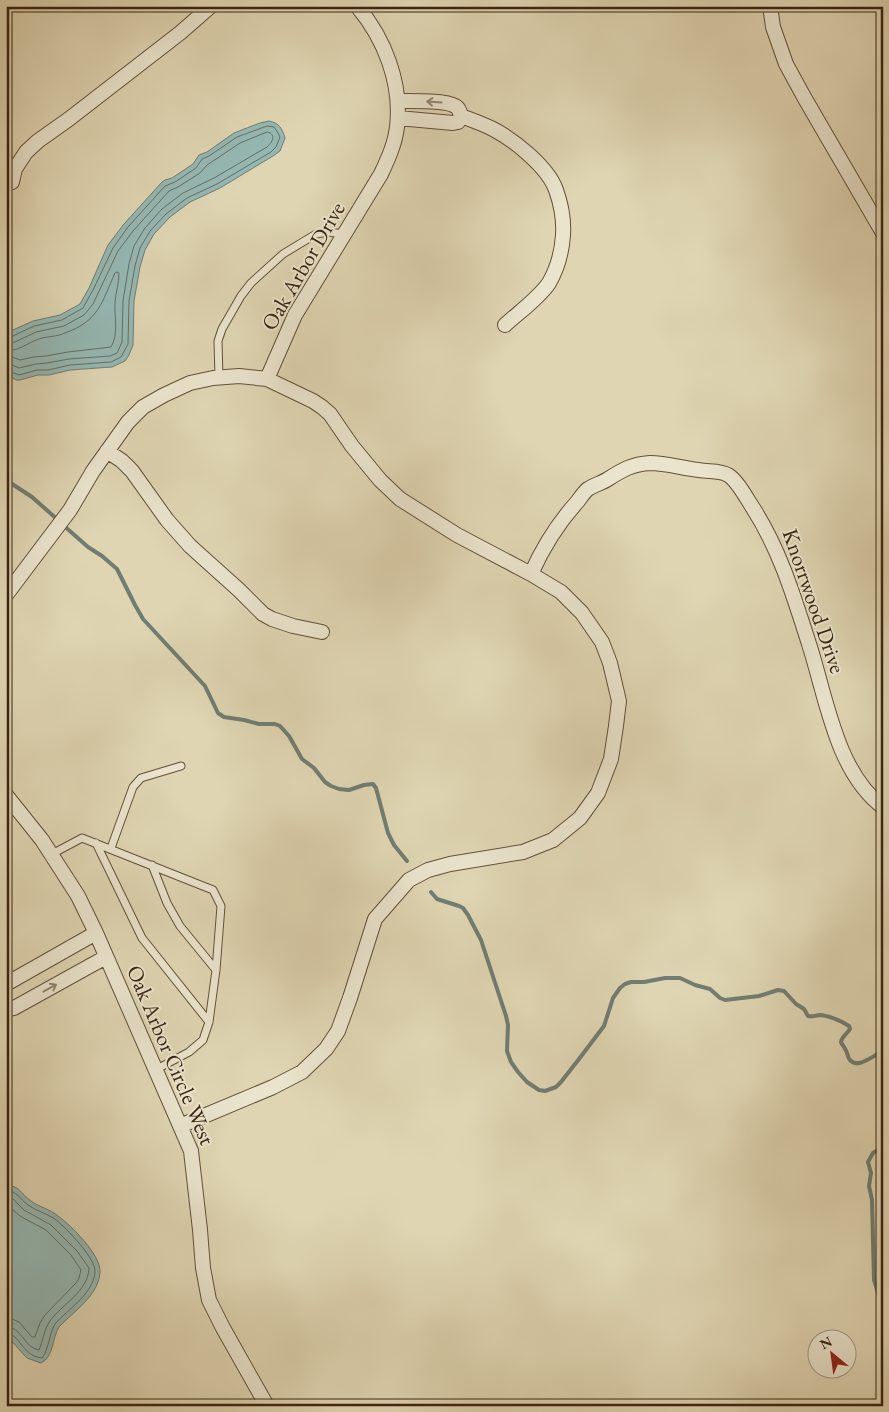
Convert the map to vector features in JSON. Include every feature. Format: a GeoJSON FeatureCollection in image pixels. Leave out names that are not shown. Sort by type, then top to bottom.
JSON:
{"type":"FeatureCollection","features":[{"type":"Feature","properties":{"kind":"street"},"geometry":{"type":"LineString","coordinates":[[12,182],[16,169],[26,152],[180,33],[211,6]]}},
{"type":"Feature","properties":{"kind":"street","name":"Oak Arbor Drive"},"geometry":{"type":"LineString","coordinates":[[267,379],[294,316],[382,174],[391,153],[397,129],[398,101],[396,84],[375,30],[358,6]]}},
{"type":"Feature","properties":{"kind":"street"},"geometry":{"type":"LineString","coordinates":[[770,6],[773,27],[786,64],[883,233]]}},
{"type":"Feature","properties":{"kind":"street"},"geometry":{"type":"LineString","coordinates":[[398,101],[447,103],[455,105],[460,111],[461,116],[458,122],[454,123],[398,118]]}},
{"type":"Feature","properties":{"kind":"street"},"geometry":{"type":"LineString","coordinates":[[461,116],[494,129],[535,160],[556,188],[564,220],[557,265],[548,283],[529,304],[504,325]]}},
{"type":"Feature","properties":{"kind":"street"},"geometry":{"type":"LineString","coordinates":[[6,595],[70,510],[93,471],[128,422],[143,407],[190,383],[239,376],[267,379],[322,406],[380,480],[400,499],[457,535],[561,592],[582,613],[602,642],[610,663],[619,701],[611,759],[598,793],[580,818],[553,840],[524,852],[450,864],[428,870],[409,880],[374,919],[338,1031],[326,1050],[302,1072],[180,1126]]}},
{"type":"Feature","properties":{"kind":"street"},"geometry":{"type":"LineString","coordinates":[[107,451],[132,471],[190,546],[239,590],[262,614],[293,626],[322,632]]}},
{"type":"Feature","properties":{"kind":"street","name":"Knorrwood Drive"},"geometry":{"type":"LineString","coordinates":[[531,574],[539,556],[567,513],[587,489],[617,472],[643,464],[654,463],[721,472],[730,476],[764,527],[774,546],[792,591],[836,736],[844,756],[868,793],[883,807]]}},
{"type":"Feature","properties":{"kind":"street","name":"Oak Arbor Circle West"},"geometry":{"type":"LineString","coordinates":[[6,795],[52,854],[78,896],[191,1151],[203,1268],[209,1300],[266,1406]]}},
{"type":"Feature","properties":{"kind":"street"},"geometry":{"type":"LineString","coordinates":[[6,984],[96,933]]}},
{"type":"Feature","properties":{"kind":"street"},"geometry":{"type":"LineString","coordinates":[[6,1009],[14,1008],[106,957]]}},
{"type":"Feature","properties":{"kind":"lane"},"geometry":{"type":"LineString","coordinates":[[219,378],[218,341],[222,329],[240,296],[251,283],[283,254],[316,234],[328,232],[345,234]]}},
{"type":"Feature","properties":{"kind":"lane"},"geometry":{"type":"LineString","coordinates":[[111,848],[133,787],[137,782],[141,778],[181,766]]}},
{"type":"Feature","properties":{"kind":"lane"},"geometry":{"type":"LineString","coordinates":[[52,854],[82,838],[152,864],[213,890],[222,906],[209,1022],[203,1040],[189,1052],[155,1070]]}},
{"type":"Feature","properties":{"kind":"lane"},"geometry":{"type":"LineString","coordinates":[[96,843],[142,938],[209,1022]]}},
{"type":"Feature","properties":{"kind":"lane"},"geometry":{"type":"LineString","coordinates":[[152,864],[167,903],[180,926],[216,970]]}},
{"type":"Feature","properties":{"kind":"water"},"geometry":{"type":"Polygon","coordinates":[[[269,121],[278,125],[284,134],[285,138],[280,151],[220,188],[190,202],[170,217],[154,234],[145,250],[140,267],[134,301],[133,345],[125,361],[112,367],[70,370],[20,380],[16,380],[6,374],[6,333],[33,321],[60,315],[80,304],[108,245],[124,224],[162,182],[172,178],[193,164],[199,155],[207,152],[234,133],[269,121]]]}},
{"type":"Feature","properties":{"kind":"water"},"geometry":{"type":"Polygon","coordinates":[[[6,1184],[18,1189],[31,1201],[64,1220],[85,1242],[99,1266],[100,1273],[95,1289],[84,1303],[59,1327],[51,1352],[41,1363],[27,1358],[6,1335],[6,1184]]]}},
{"type":"Feature","properties":{"kind":"waterway"},"geometry":{"type":"LineString","coordinates":[[6,480],[32,497],[58,520]]}},
{"type":"Feature","properties":{"kind":"waterway"},"geometry":{"type":"LineString","coordinates":[[63,525],[117,569],[143,619],[205,686],[218,713],[224,717],[280,726],[289,736],[302,759],[314,768],[325,782],[331,786],[349,790],[373,784],[376,788],[388,833],[394,845],[407,861]]}},
{"type":"Feature","properties":{"kind":"waterway"},"geometry":{"type":"LineString","coordinates":[[431,892],[437,899],[463,908],[468,915],[481,940],[506,1016],[508,1025],[507,1051],[511,1062],[527,1082],[539,1090],[545,1091],[556,1087],[561,1082],[604,1026],[613,998],[620,988],[631,982],[644,982],[665,978],[680,978],[710,989],[725,1000],[759,996],[778,990],[784,991],[796,1004],[804,1009],[808,1016],[821,1015],[849,1026],[850,1029],[841,1042],[853,1063],[862,1062],[883,1052]]}},
{"type":"Feature","properties":{"kind":"waterway"},"geometry":{"type":"LineString","coordinates":[[883,1147],[873,1153],[868,1162],[871,1173],[869,1186],[872,1200],[874,1280],[883,1309]]}}]}
